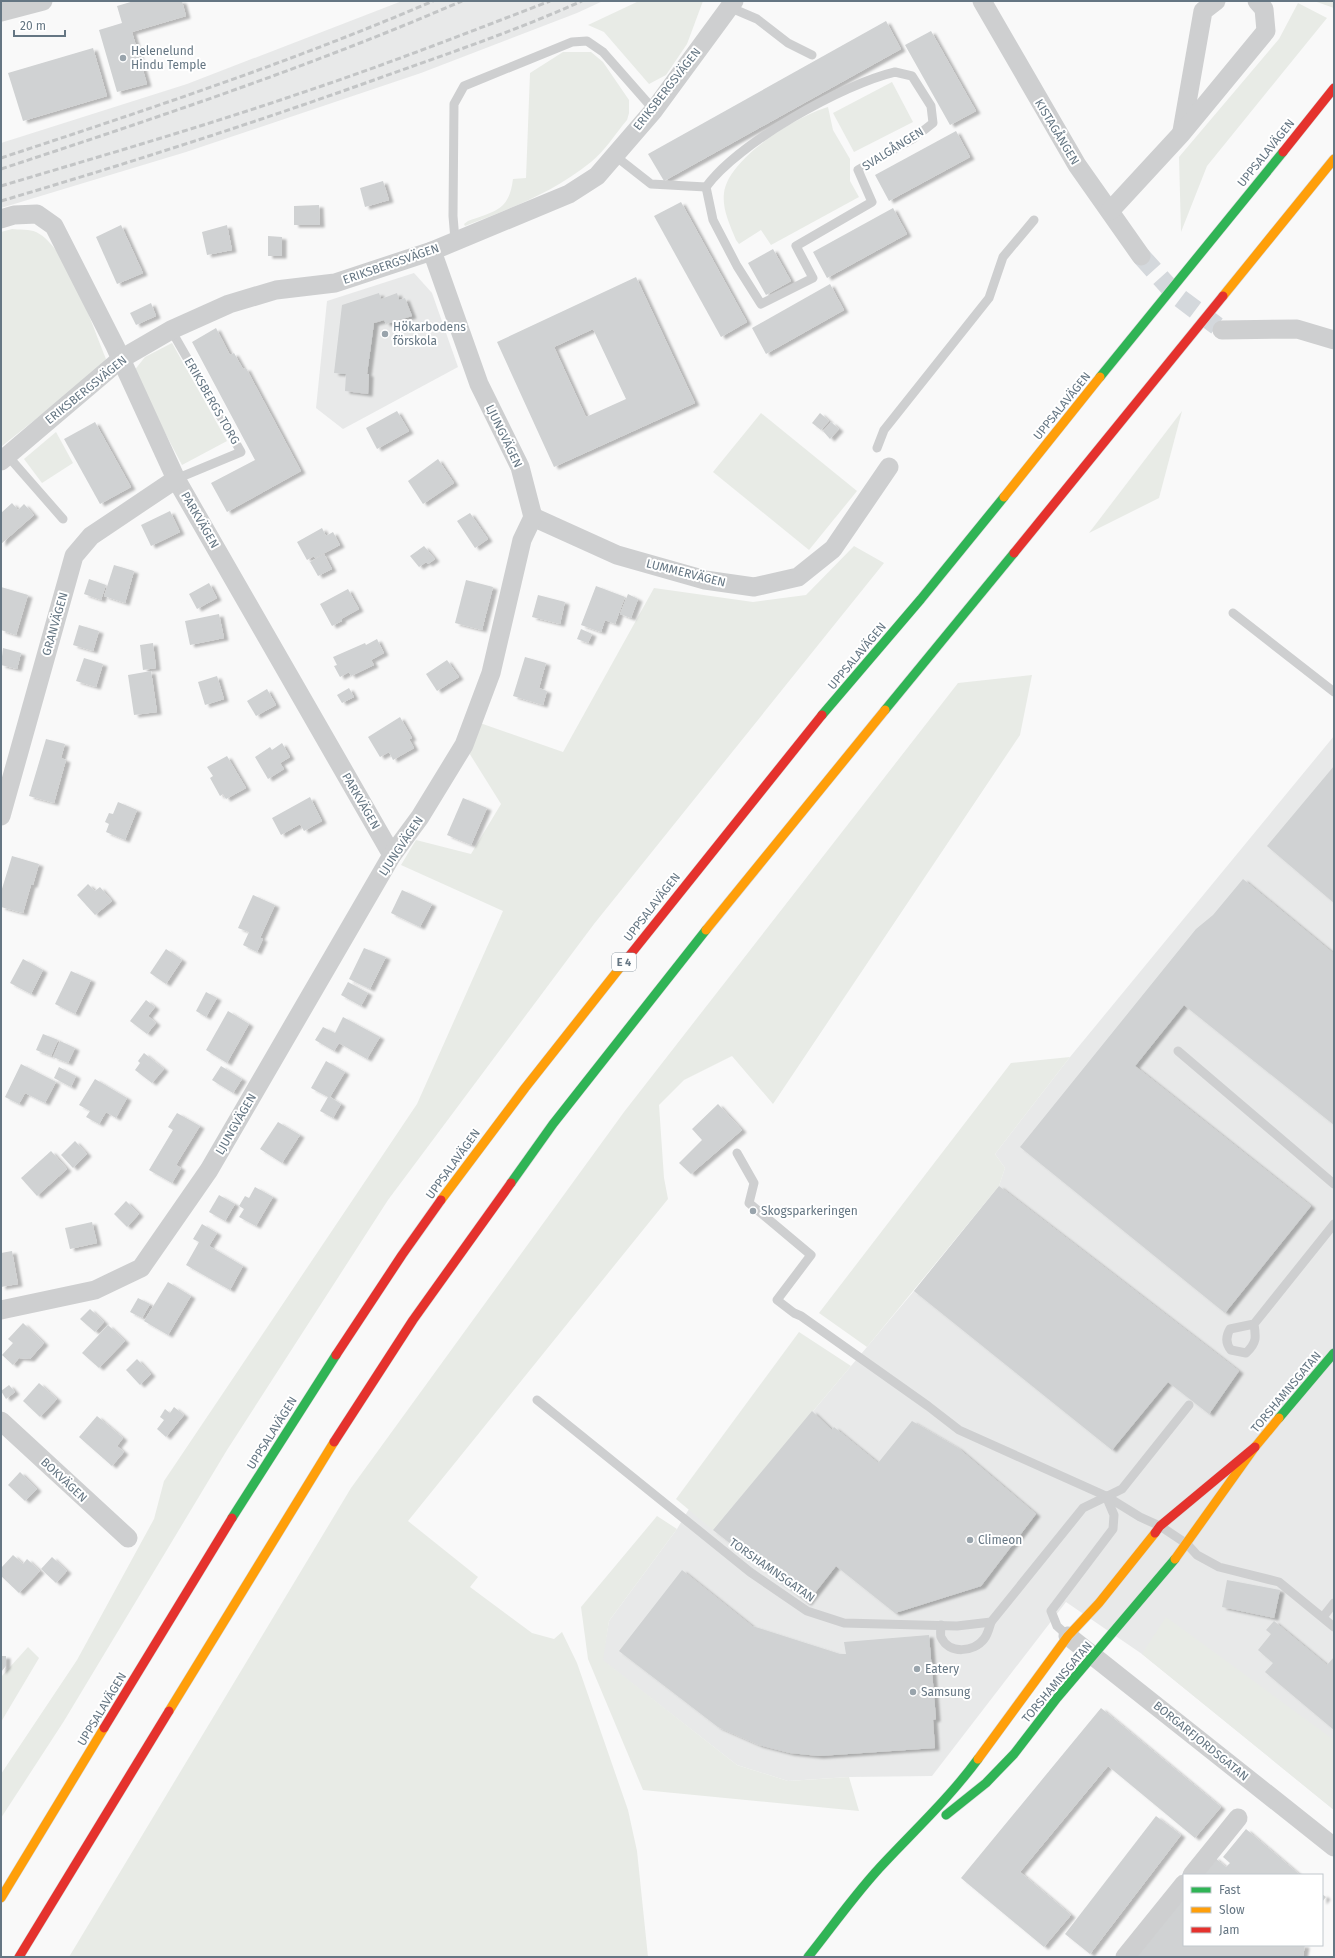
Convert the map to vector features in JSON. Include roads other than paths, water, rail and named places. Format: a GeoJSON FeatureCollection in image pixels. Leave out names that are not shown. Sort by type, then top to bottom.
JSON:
{"type":"FeatureCollection","features":[{"type":"Feature","properties":{"kind":"main road","name":"UPPSALAVÄGEN"},"geometry":{"type":"LineString","coordinates":[[1,1898],[285,1435],[374,1297],[449,1189],[526,1086],[683,887],[868,659],[921,599],[1334,88]]}},
{"type":"Feature","properties":{"kind":"main road"},"geometry":{"type":"LineString","coordinates":[[19,1957],[324,1458],[413,1320],[548,1130],[716,918],[1334,159]]}},
{"type":"Feature","properties":{"kind":"main road","name":"TORSHAMNSGATAN"},"geometry":{"type":"LineString","coordinates":[[914,1834],[927,1830],[986,1783],[1014,1754],[1057,1698],[1094,1657],[1187,1544],[1255,1447],[1334,1354]]}},
{"type":"Feature","properties":{"kind":"main road","name":"TORSHAMNSGATAN"},"geometry":{"type":"LineString","coordinates":[[808,1957],[884,1862],[914,1834],[921,1823],[939,1808],[960,1784],[1068,1636],[1099,1603],[1160,1526],[1255,1447]]}},
{"type":"Feature","properties":{"kind":"street"},"geometry":{"type":"LineString","coordinates":[[1,12],[43,1]]}},
{"type":"Feature","properties":{"kind":"street","name":"KISTAGÅNGEN"},"geometry":{"type":"LineString","coordinates":[[982,1],[1055,130],[1077,165],[1141,256]]}},
{"type":"Feature","properties":{"kind":"street"},"geometry":{"type":"LineString","coordinates":[[1182,132],[1203,11],[1216,1]]}},
{"type":"Feature","properties":{"kind":"street"},"geometry":{"type":"LineString","coordinates":[[1110,211],[1182,132],[1266,31],[1264,9],[1257,1]]}},
{"type":"Feature","properties":{"kind":"street","name":"ERIKSBERGSVÄGEN"},"geometry":{"type":"LineString","coordinates":[[4,458],[121,359],[171,330],[229,304],[276,290],[335,283],[432,251],[455,240],[569,194],[596,176],[654,110],[731,4]]}},
{"type":"Feature","properties":{"kind":"street","name":"PARKVÄGEN"},"geometry":{"type":"LineString","coordinates":[[1,219],[14,215],[36,214],[54,226],[121,359],[176,479],[392,855]]}},
{"type":"Feature","properties":{"kind":"street","name":"LJUNGVÄGEN"},"geometry":{"type":"LineString","coordinates":[[1,1310],[95,1290],[141,1268],[210,1170],[392,855],[420,817],[464,745],[491,673],[522,540],[533,517],[520,467],[479,384],[432,251]]}},
{"type":"Feature","properties":{"kind":"street"},"geometry":{"type":"LineString","coordinates":[[1222,330],[1297,329],[1334,340]]}},
{"type":"Feature","properties":{"kind":"street","name":"LUMMERVÄGEN"},"geometry":{"type":"LineString","coordinates":[[533,517],[617,555],[705,580],[754,587],[798,577],[833,549],[889,467]]}},
{"type":"Feature","properties":{"kind":"street","name":"GRANVÄGEN"},"geometry":{"type":"LineString","coordinates":[[1,816],[74,556],[91,536],[176,479]]}},
{"type":"Feature","properties":{"kind":"street","name":"BOKVÄGEN"},"geometry":{"type":"LineString","coordinates":[[1,1421],[128,1538]]}},
{"type":"Feature","properties":{"kind":"street","name":"BORGARFJORDSGATAN"},"geometry":{"type":"LineString","coordinates":[[1068,1636],[1334,1847]]}},
{"type":"Feature","properties":{"kind":"street"},"geometry":{"type":"LineString","coordinates":[[1193,1874],[1238,1818]]}},
{"type":"Feature","properties":{"kind":"street"},"geometry":{"type":"LineString","coordinates":[[1125,1957],[1183,1885]]}},
{"type":"Feature","properties":{"kind":"lane"},"geometry":{"type":"LineString","coordinates":[[731,4],[757,19],[788,44],[812,55]]}},
{"type":"Feature","properties":{"kind":"lane"},"geometry":{"type":"LineString","coordinates":[[455,240],[453,216],[454,104],[464,86],[572,42],[587,41],[603,52],[654,110]]}},
{"type":"Feature","properties":{"kind":"lane","name":"SVALGÅNGEN"},"geometry":{"type":"LineString","coordinates":[[895,72],[912,76],[931,106],[933,122],[914,138],[858,170],[872,202],[796,246],[813,278],[761,304],[737,266],[713,220],[706,187],[715,175],[756,142],[812,107],[877,76],[895,72]]}},
{"type":"Feature","properties":{"kind":"lane"},"geometry":{"type":"LineString","coordinates":[[614,155],[651,184],[706,187]]}},
{"type":"Feature","properties":{"kind":"lane"},"geometry":{"type":"LineString","coordinates":[[877,448],[884,430],[989,298],[1003,257],[1034,220]]}},
{"type":"Feature","properties":{"kind":"lane","name":"ERIKSBERGS TORG"},"geometry":{"type":"LineString","coordinates":[[171,330],[241,452],[176,479]]}},
{"type":"Feature","properties":{"kind":"lane"},"geometry":{"type":"LineString","coordinates":[[4,458],[63,520]]}},
{"type":"Feature","properties":{"kind":"lane"},"geometry":{"type":"LineString","coordinates":[[1233,613],[1334,692]]}},
{"type":"Feature","properties":{"kind":"lane"},"geometry":{"type":"LineString","coordinates":[[1178,1051],[1334,1184]]}},
{"type":"Feature","properties":{"kind":"lane"},"geometry":{"type":"LineString","coordinates":[[737,1153],[754,1184],[749,1203],[811,1255],[777,1300],[794,1314],[801,1316],[928,1406],[959,1430],[1106,1496],[1140,1517],[1160,1526],[1187,1544],[1196,1555],[1219,1566],[1279,1582],[1334,1626]]}},
{"type":"Feature","properties":{"kind":"lane"},"geometry":{"type":"LineString","coordinates":[[1254,1324],[1334,1224]]}},
{"type":"Feature","properties":{"kind":"lane","name":"TORSHAMNSGATAN"},"geometry":{"type":"LineString","coordinates":[[537,1400],[750,1572],[807,1611],[844,1623],[957,1626],[991,1622]]}},
{"type":"Feature","properties":{"kind":"lane"},"geometry":{"type":"LineString","coordinates":[[941,1625],[941,1637],[949,1647],[962,1650],[975,1647],[983,1640],[988,1634],[991,1622],[1083,1508],[1122,1489],[1189,1405]]}},
{"type":"Feature","properties":{"kind":"lane","name":"TORSHAMNSGATAN"},"geometry":{"type":"LineString","coordinates":[[1068,1636],[1057,1626],[1051,1610],[1113,1529],[1114,1515],[1106,1496]]}},
{"type":"Feature","properties":{"kind":"lane"},"geometry":{"type":"LineString","coordinates":[[1323,1617],[1334,1603]]}},
{"type":"Feature","properties":{"kind":"tunnel"},"geometry":{"type":"LineString","coordinates":[[1141,256],[1177,296],[1217,326]]}},
{"type":"Feature","properties":{"kind":"railway"},"geometry":{"type":"LineString","coordinates":[[1,158],[273,65],[433,1]]}},
{"type":"Feature","properties":{"kind":"railway"},"geometry":{"type":"LineString","coordinates":[[1,169],[175,111],[291,69],[348,48],[462,1]]}},
{"type":"Feature","properties":{"kind":"railway"},"geometry":{"type":"LineString","coordinates":[[1,186],[264,106],[395,60],[550,1]]}},
{"type":"Feature","properties":{"kind":"railway"},"geometry":{"type":"LineString","coordinates":[[1,201],[95,173],[328,96],[479,42],[582,1]]}},
{"type":"Feature","properties":{"kind":"place","name":"Helenelund Hindu Temple"},"geometry":{"type":"Point","coordinates":[123,58]}},
{"type":"Feature","properties":{"kind":"place","name":"Hökarbodens förskola"},"geometry":{"type":"Point","coordinates":[385,334]}},
{"type":"Feature","properties":{"kind":"place","name":"Skogsparkeringen"},"geometry":{"type":"Point","coordinates":[753,1211]}},
{"type":"Feature","properties":{"kind":"place","name":"Climeon"},"geometry":{"type":"Point","coordinates":[970,1540]}},
{"type":"Feature","properties":{"kind":"place","name":"Eatery"},"geometry":{"type":"Point","coordinates":[917,1669]}},
{"type":"Feature","properties":{"kind":"place","name":"Samsung"},"geometry":{"type":"Point","coordinates":[913,1692]}}]}
